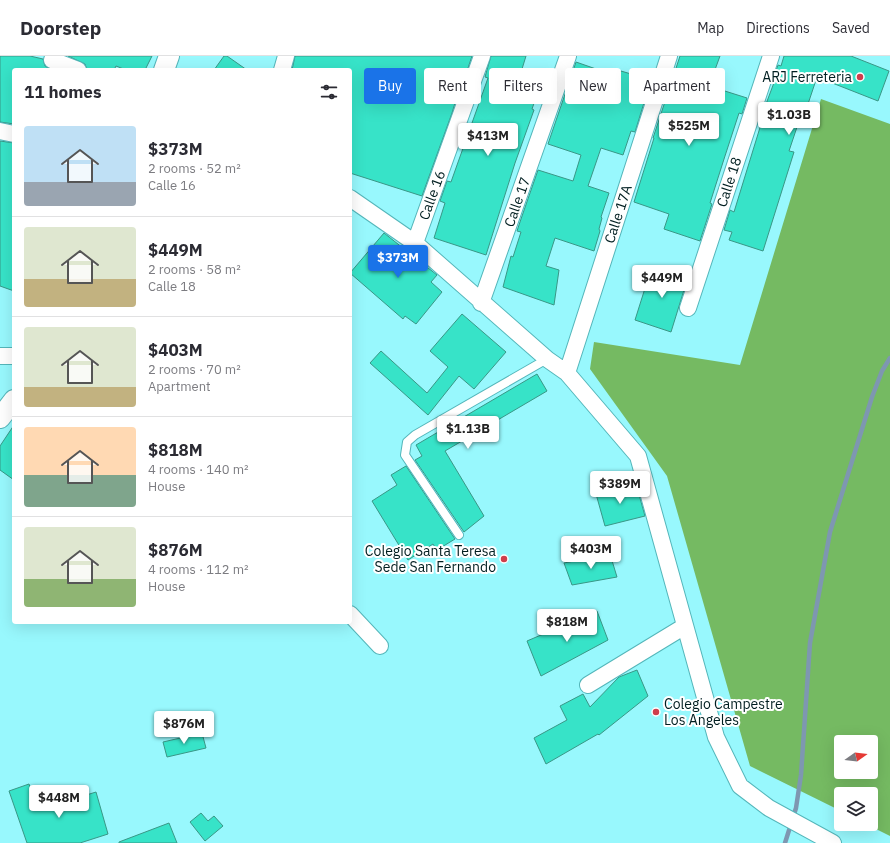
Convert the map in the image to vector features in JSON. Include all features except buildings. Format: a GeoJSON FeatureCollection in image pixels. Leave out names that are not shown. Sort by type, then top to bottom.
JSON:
{"type":"FeatureCollection","features":[{"type":"Feature","properties":{"kind":"street"},"geometry":{"type":"LineString","coordinates":[[165,68],[169,56]]}},
{"type":"Feature","properties":{"kind":"street"},"geometry":{"type":"LineString","coordinates":[[283,68],[286,56]]}},
{"type":"Feature","properties":{"kind":"street","name":"Calle 16"},"geometry":{"type":"LineString","coordinates":[[415,243],[482,56]]}},
{"type":"Feature","properties":{"kind":"street","name":"Calle 17"},"geometry":{"type":"LineString","coordinates":[[481,303],[568,56]]}},
{"type":"Feature","properties":{"kind":"street","name":"Calle 17A"},"geometry":{"type":"LineString","coordinates":[[567,373],[669,56]]}},
{"type":"Feature","properties":{"kind":"street","name":"Calle 18"},"geometry":{"type":"LineString","coordinates":[[688,308],[771,56]]}},
{"type":"Feature","properties":{"kind":"street"},"geometry":{"type":"LineString","coordinates":[[50,62],[71,68]]}},
{"type":"Feature","properties":{"kind":"street"},"geometry":{"type":"LineString","coordinates":[[0,131],[12,134]]}},
{"type":"Feature","properties":{"kind":"street"},"geometry":{"type":"LineString","coordinates":[[352,199],[415,243],[481,303],[547,359],[567,373],[638,456],[716,737],[740,786],[769,808],[833,843]]}},
{"type":"Feature","properties":{"kind":"street"},"geometry":{"type":"LineString","coordinates":[[0,356],[12,356]]}},
{"type":"Feature","properties":{"kind":"street"},"geometry":{"type":"LineString","coordinates":[[0,418],[12,403]]}},
{"type":"Feature","properties":{"kind":"street"},"geometry":{"type":"LineString","coordinates":[[352,616],[380,646]]}},
{"type":"Feature","properties":{"kind":"street"},"geometry":{"type":"LineString","coordinates":[[588,685],[685,626]]}},
{"type":"Feature","properties":{"kind":"lane"},"geometry":{"type":"LineString","coordinates":[[459,535],[405,455],[407,442],[415,435],[547,359]]}},
{"type":"Feature","properties":{"kind":"green space"},"geometry":{"type":"Polygon","coordinates":[[[821,99],[890,124],[890,836],[878,830],[878,787],[834,787],[834,808],[750,766],[667,476],[590,369],[594,342],[740,365],[821,99]]]}},
{"type":"Feature","properties":{"kind":"waterway"},"geometry":{"type":"LineString","coordinates":[[785,843],[796,808],[801,775],[810,643],[830,532],[872,397],[882,371],[890,358]]}},
{"type":"Feature","properties":{"kind":"place","name":"ARJ Ferreteria"},"geometry":{"type":"Point","coordinates":[860,77]}},
{"type":"Feature","properties":{"kind":"place","name":"Colegio Santa Teresa Sede San Fernando"},"geometry":{"type":"Point","coordinates":[504,559]}},
{"type":"Feature","properties":{"kind":"place","name":"Colegio Campestre Los Angeles"},"geometry":{"type":"Point","coordinates":[656,712]}}]}
